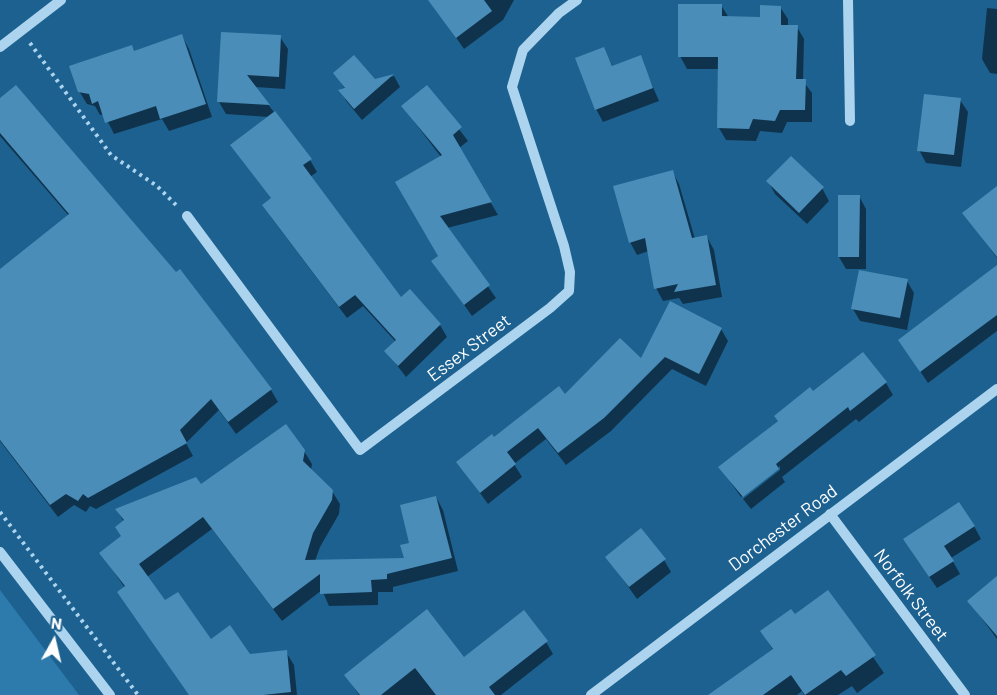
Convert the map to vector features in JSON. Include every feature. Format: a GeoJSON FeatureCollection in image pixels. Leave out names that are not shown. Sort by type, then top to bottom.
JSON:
{"type":"FeatureCollection","features":[{"type":"Feature","properties":{"kind":"street"},"geometry":{"type":"LineString","coordinates":[[0,47],[61,0]]}},
{"type":"Feature","properties":{"kind":"street","name":"Essex Street"},"geometry":{"type":"LineString","coordinates":[[187,216],[360,450],[550,308],[569,291],[570,272],[564,246],[512,87],[523,50],[559,13],[577,0]]}},
{"type":"Feature","properties":{"kind":"street"},"geometry":{"type":"LineString","coordinates":[[848,0],[850,121]]}},
{"type":"Feature","properties":{"kind":"street","name":"Dorchester Road"},"geometry":{"type":"LineString","coordinates":[[591,695],[997,389]]}},
{"type":"Feature","properties":{"kind":"street","name":"Norfolk Street"},"geometry":{"type":"LineString","coordinates":[[830,514],[965,695]]}},
{"type":"Feature","properties":{"kind":"street"},"geometry":{"type":"LineString","coordinates":[[0,552],[110,695]]}},
{"type":"Feature","properties":{"kind":"path"},"geometry":{"type":"LineString","coordinates":[[21,31],[111,155],[157,186],[187,216]]}},
{"type":"Feature","properties":{"kind":"path"},"geometry":{"type":"LineString","coordinates":[[0,512],[138,695]]}},
{"type":"Feature","properties":{"kind":"shaded area"},"geometry":{"type":"Polygon","coordinates":[[[0,590],[79,695],[0,695],[0,590]]]}},
{"type":"Feature","properties":{"kind":"building"},"geometry":{"type":"Polygon","coordinates":[[[428,0],[484,0],[492,11],[456,38],[428,0]]]}},
{"type":"Feature","properties":{"kind":"building"},"geometry":{"type":"Polygon","coordinates":[[[678,4],[722,4],[722,16],[760,17],[760,5],[781,6],[781,25],[798,25],[796,79],[806,79],[805,110],[780,110],[775,121],[753,119],[749,129],[717,128],[718,57],[678,57],[678,4]]]}},
{"type":"Feature","properties":{"kind":"building"},"geometry":{"type":"Polygon","coordinates":[[[221,32],[281,35],[279,77],[247,75],[270,105],[217,102],[221,32]]]}},
{"type":"Feature","properties":{"kind":"building"},"geometry":{"type":"Polygon","coordinates":[[[182,34],[206,104],[160,119],[156,106],[105,123],[98,101],[92,104],[89,94],[78,92],[69,66],[132,45],[134,51],[182,34]]]}},
{"type":"Feature","properties":{"kind":"building"},"geometry":{"type":"Polygon","coordinates":[[[604,47],[612,66],[641,55],[653,88],[595,110],[575,58],[604,47]]]}},
{"type":"Feature","properties":{"kind":"building"},"geometry":{"type":"Polygon","coordinates":[[[354,55],[375,79],[394,74],[354,109],[338,90],[345,88],[333,73],[354,55]]]}},
{"type":"Feature","properties":{"kind":"building"},"geometry":{"type":"Polygon","coordinates":[[[16,85],[176,272],[180,269],[272,389],[228,422],[211,399],[180,430],[187,443],[88,498],[83,494],[78,501],[66,494],[50,505],[0,440],[0,269],[69,214],[0,133],[0,98],[16,85]]]}},
{"type":"Feature","properties":{"kind":"building"},"geometry":{"type":"Polygon","coordinates":[[[427,85],[462,127],[453,135],[492,202],[440,216],[490,285],[464,305],[431,261],[438,256],[395,182],[442,155],[401,106],[427,85]]]}},
{"type":"Feature","properties":{"kind":"building"},"geometry":{"type":"Polygon","coordinates":[[[924,94],[961,98],[954,155],[917,151],[924,94]]]}},
{"type":"Feature","properties":{"kind":"building"},"geometry":{"type":"Polygon","coordinates":[[[275,111],[312,159],[303,165],[401,297],[410,289],[441,324],[398,366],[384,351],[396,340],[355,295],[339,307],[262,205],[271,198],[230,145],[275,111]]]}},
{"type":"Feature","properties":{"kind":"building"},"geometry":{"type":"Polygon","coordinates":[[[791,156],[824,187],[799,213],[766,181],[791,156]]]}},
{"type":"Feature","properties":{"kind":"building"},"geometry":{"type":"Polygon","coordinates":[[[673,170],[692,238],[707,235],[716,285],[674,292],[678,284],[654,289],[645,238],[629,243],[613,186],[673,170]]]}},
{"type":"Feature","properties":{"kind":"building"},"geometry":{"type":"Polygon","coordinates":[[[997,186],[997,257],[962,213],[997,186]]]}},
{"type":"Feature","properties":{"kind":"building"},"geometry":{"type":"Polygon","coordinates":[[[838,195],[860,195],[859,257],[838,257],[838,195]]]}},
{"type":"Feature","properties":{"kind":"building"},"geometry":{"type":"Polygon","coordinates":[[[997,265],[997,315],[920,372],[898,340],[997,265]]]}},
{"type":"Feature","properties":{"kind":"building"},"geometry":{"type":"Polygon","coordinates":[[[859,270],[908,279],[900,318],[851,309],[859,270]]]}},
{"type":"Feature","properties":{"kind":"building"},"geometry":{"type":"Polygon","coordinates":[[[670,301],[722,328],[699,374],[665,357],[604,418],[558,453],[538,428],[507,452],[516,464],[480,493],[456,462],[492,434],[494,437],[559,386],[565,394],[620,338],[641,358],[670,301]]]}},
{"type":"Feature","properties":{"kind":"building"},"geometry":{"type":"Polygon","coordinates":[[[863,352],[887,382],[850,411],[848,407],[776,464],[779,469],[743,497],[718,467],[778,421],[774,416],[810,387],[813,391],[863,352]]]}},
{"type":"Feature","properties":{"kind":"building"},"geometry":{"type":"Polygon","coordinates":[[[286,424],[305,450],[303,461],[333,490],[332,500],[313,533],[305,560],[404,558],[400,545],[409,543],[400,505],[436,496],[452,558],[387,574],[387,579],[371,580],[372,592],[320,594],[320,574],[273,609],[203,517],[139,564],[165,600],[178,592],[211,639],[230,625],[250,654],[287,650],[291,692],[263,695],[189,695],[117,592],[125,586],[99,553],[121,536],[115,527],[124,520],[115,509],[196,477],[201,484],[286,424]]]}},
{"type":"Feature","properties":{"kind":"building"},"geometry":{"type":"Polygon","coordinates":[[[959,502],[975,526],[944,546],[954,561],[929,577],[903,539],[959,502]]]}},
{"type":"Feature","properties":{"kind":"building"},"geometry":{"type":"Polygon","coordinates":[[[641,528],[666,559],[629,587],[605,557],[641,528]]]}},
{"type":"Feature","properties":{"kind":"building"},"geometry":{"type":"Polygon","coordinates":[[[997,576],[997,636],[967,601],[997,576]]]}},
{"type":"Feature","properties":{"kind":"building"},"geometry":{"type":"Polygon","coordinates":[[[828,590],[876,655],[846,676],[841,670],[805,695],[791,675],[763,695],[708,695],[773,649],[760,631],[791,609],[795,614],[828,590]]]}},
{"type":"Feature","properties":{"kind":"building"},"geometry":{"type":"Polygon","coordinates":[[[427,609],[464,657],[524,610],[548,641],[489,687],[495,695],[436,695],[415,668],[381,695],[360,695],[344,675],[427,609]]]}}]}
